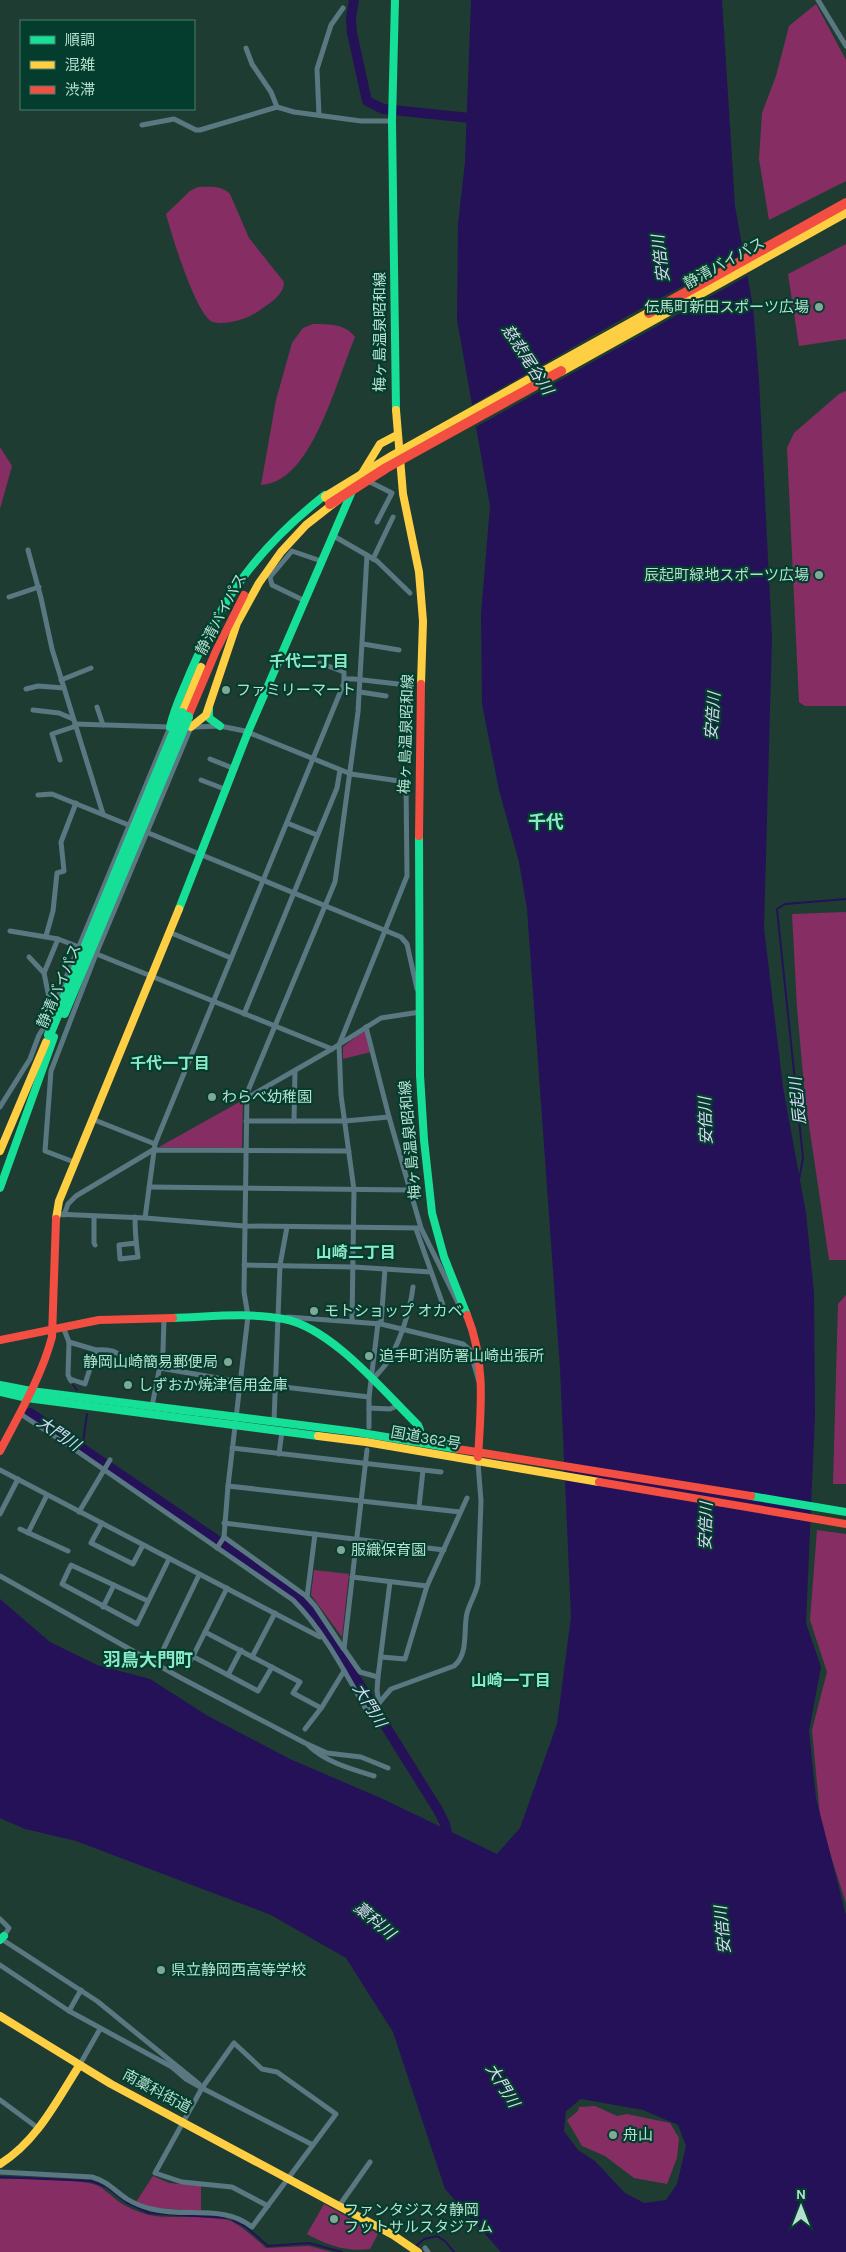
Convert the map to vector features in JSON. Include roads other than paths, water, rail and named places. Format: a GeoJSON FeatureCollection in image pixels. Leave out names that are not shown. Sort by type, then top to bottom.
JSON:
{"type":"FeatureCollection","features":[{"type":"Feature","properties":{"kind":"main road","name":"梅ヶ島温泉昭和線"},"geometry":{"type":"LineString","coordinates":[[395,0],[392,121],[397,434],[403,494],[419,572],[423,621],[419,774],[420,1075],[429,1199],[444,1257],[467,1315],[478,1351],[482,1394],[480,1463]]}},
{"type":"Feature","properties":{"kind":"main road"},"geometry":{"type":"LineString","coordinates":[[792,234],[846,197]]}},
{"type":"Feature","properties":{"kind":"main road","name":"静清バイパス"},"geometry":{"type":"LineString","coordinates":[[0,1169],[51,1036],[187,719],[218,628],[241,587],[275,544],[305,514],[369,470],[846,203]]}},
{"type":"Feature","properties":{"kind":"main road","name":"静清バイパス"},"geometry":{"type":"LineString","coordinates":[[328,500],[344,495],[386,468],[846,212]]}},
{"type":"Feature","properties":{"kind":"main road"},"geometry":{"type":"LineString","coordinates":[[783,247],[846,217]]}},
{"type":"Feature","properties":{"kind":"main road"},"geometry":{"type":"LineString","coordinates":[[0,1451],[47,1356],[52,1328],[60,1214],[74,1162],[227,790],[248,732],[332,535],[360,477],[380,444],[397,434]]}},
{"type":"Feature","properties":{"kind":"main road"},"geometry":{"type":"LineString","coordinates":[[187,719],[205,718],[237,624],[259,583],[281,552],[328,500]]}},
{"type":"Feature","properties":{"kind":"main road"},"geometry":{"type":"LineString","coordinates":[[170,727],[173,713],[214,620],[227,598],[261,552],[299,515],[328,500]]}},
{"type":"Feature","properties":{"kind":"main road"},"geometry":{"type":"LineString","coordinates":[[209,708],[209,718],[220,726]]}},
{"type":"Feature","properties":{"kind":"main road"},"geometry":{"type":"LineString","coordinates":[[0,1188],[51,1036]]}},
{"type":"Feature","properties":{"kind":"main road","name":"静清バイパス"},"geometry":{"type":"LineString","coordinates":[[0,1152],[36,1064],[51,1036]]}},
{"type":"Feature","properties":{"kind":"main road"},"geometry":{"type":"LineString","coordinates":[[0,1137],[26,1080],[36,1064]]}},
{"type":"Feature","properties":{"kind":"main road","name":"国道362号"},"geometry":{"type":"LineString","coordinates":[[0,1340],[98,1320],[248,1316],[277,1318],[297,1322],[317,1331],[336,1345],[418,1425],[420,1430],[419,1442]]}},
{"type":"Feature","properties":{"kind":"main road","name":"国道362号"},"geometry":{"type":"LineString","coordinates":[[0,1385],[29,1395],[236,1420],[274,1421],[480,1451],[846,1512]]}},
{"type":"Feature","properties":{"kind":"main road","name":"国道362号"},"geometry":{"type":"LineString","coordinates":[[0,1392],[152,1406],[236,1420],[282,1431],[366,1442],[480,1463],[846,1524]]}},
{"type":"Feature","properties":{"kind":"main road","name":"南藁科街道"},"geometry":{"type":"LineString","coordinates":[[0,2016],[79,2066],[424,2251]]}},
{"type":"Feature","properties":{"kind":"main road"},"geometry":{"type":"LineString","coordinates":[[0,2164],[25,2147],[79,2066]]}},
{"type":"Feature","properties":{"kind":"street"},"geometry":{"type":"LineString","coordinates":[[818,0],[846,46]]}},
{"type":"Feature","properties":{"kind":"street"},"geometry":{"type":"LineString","coordinates":[[319,115],[317,69],[331,25],[343,8]]}},
{"type":"Feature","properties":{"kind":"street"},"geometry":{"type":"LineString","coordinates":[[246,48],[252,64],[271,92],[277,107]]}},
{"type":"Feature","properties":{"kind":"street"},"geometry":{"type":"LineString","coordinates":[[142,125],[174,120],[200,130],[277,107],[294,112],[361,121],[392,121]]}},
{"type":"Feature","properties":{"kind":"street"},"geometry":{"type":"LineString","coordinates":[[360,477],[392,493],[377,522]]}},
{"type":"Feature","properties":{"kind":"street"},"geometry":{"type":"LineString","coordinates":[[373,559],[393,517]]}},
{"type":"Feature","properties":{"kind":"street"},"geometry":{"type":"LineString","coordinates":[[332,535],[367,554],[410,593]]}},
{"type":"Feature","properties":{"kind":"street"},"geometry":{"type":"LineString","coordinates":[[28,550],[52,649],[103,814]]}},
{"type":"Feature","properties":{"kind":"street"},"geometry":{"type":"LineString","coordinates":[[305,601],[272,585],[270,577],[292,551],[321,561]]}},
{"type":"Feature","properties":{"kind":"street"},"geometry":{"type":"LineString","coordinates":[[217,1548],[224,1538],[232,1448],[248,1316],[244,1292],[244,1188],[247,1098],[334,882],[360,692],[367,554]]}},
{"type":"Feature","properties":{"kind":"street"},"geometry":{"type":"LineString","coordinates":[[9,597],[38,587]]}},
{"type":"Feature","properties":{"kind":"street"},"geometry":{"type":"LineString","coordinates":[[363,644],[399,650]]}},
{"type":"Feature","properties":{"kind":"street"},"geometry":{"type":"LineString","coordinates":[[145,1218],[155,1144],[344,682],[344,672],[320,663]]}},
{"type":"Feature","properties":{"kind":"street"},"geometry":{"type":"LineString","coordinates":[[62,680],[92,668]]}},
{"type":"Feature","properties":{"kind":"street"},"geometry":{"type":"LineString","coordinates":[[344,682],[347,679],[361,679],[398,684]]}},
{"type":"Feature","properties":{"kind":"street"},"geometry":{"type":"LineString","coordinates":[[26,689],[38,686],[64,688]]}},
{"type":"Feature","properties":{"kind":"street"},"geometry":{"type":"LineString","coordinates":[[360,692],[386,696]]}},
{"type":"Feature","properties":{"kind":"street"},"geometry":{"type":"LineString","coordinates":[[98,707],[103,725]]}},
{"type":"Feature","properties":{"kind":"street"},"geometry":{"type":"LineString","coordinates":[[33,710],[59,713],[75,723],[103,725],[170,727],[187,719],[248,732],[350,774],[406,782],[407,876],[339,1045],[341,1095],[354,1190],[355,1228],[352,1321]]}},
{"type":"Feature","properties":{"kind":"street"},"geometry":{"type":"LineString","coordinates":[[74,1162],[45,1151],[50,1071],[96,954],[148,832],[187,719]]}},
{"type":"Feature","properties":{"kind":"street"},"geometry":{"type":"LineString","coordinates":[[60,760],[52,734],[75,723]]}},
{"type":"Feature","properties":{"kind":"street"},"geometry":{"type":"LineString","coordinates":[[0,1108],[30,1059],[38,1036],[52,1012],[170,727]]}},
{"type":"Feature","properties":{"kind":"street"},"geometry":{"type":"LineString","coordinates":[[210,758],[235,769]]}},
{"type":"Feature","properties":{"kind":"street"},"geometry":{"type":"LineString","coordinates":[[244,1014],[337,788],[340,770]]}},
{"type":"Feature","properties":{"kind":"street"},"geometry":{"type":"LineString","coordinates":[[201,780],[227,790]]}},
{"type":"Feature","properties":{"kind":"street"},"geometry":{"type":"LineString","coordinates":[[38,795],[52,794],[76,803],[386,930],[405,940],[420,1000]]}},
{"type":"Feature","properties":{"kind":"street"},"geometry":{"type":"LineString","coordinates":[[46,936],[53,910],[57,873],[64,871],[61,842],[76,803]]}},
{"type":"Feature","properties":{"kind":"street"},"geometry":{"type":"LineString","coordinates":[[287,822],[317,835]]}},
{"type":"Feature","properties":{"kind":"street"},"geometry":{"type":"LineString","coordinates":[[10,931],[58,939],[332,1049]]}},
{"type":"Feature","properties":{"kind":"street"},"geometry":{"type":"LineString","coordinates":[[169,932],[231,958]]}},
{"type":"Feature","properties":{"kind":"street"},"geometry":{"type":"LineString","coordinates":[[44,973],[58,939]]}},
{"type":"Feature","properties":{"kind":"street"},"geometry":{"type":"LineString","coordinates":[[29,957],[44,973],[52,1012]]}},
{"type":"Feature","properties":{"kind":"street"},"geometry":{"type":"LineString","coordinates":[[247,1098],[339,1045],[381,1018],[420,1012]]}},
{"type":"Feature","properties":{"kind":"street"},"geometry":{"type":"LineString","coordinates":[[366,1027],[410,1190],[418,1228],[443,1305]]}},
{"type":"Feature","properties":{"kind":"street"},"geometry":{"type":"LineString","coordinates":[[294,1121],[295,1071]]}},
{"type":"Feature","properties":{"kind":"street"},"geometry":{"type":"LineString","coordinates":[[246,1121],[344,1121],[389,1117]]}},
{"type":"Feature","properties":{"kind":"street"},"geometry":{"type":"LineString","coordinates":[[92,1119],[155,1144]]}},
{"type":"Feature","properties":{"kind":"street"},"geometry":{"type":"LineString","coordinates":[[60,1214],[76,1196],[153,1150],[349,1150]]}},
{"type":"Feature","properties":{"kind":"street"},"geometry":{"type":"LineString","coordinates":[[149,1187],[410,1190]]}},
{"type":"Feature","properties":{"kind":"street"},"geometry":{"type":"LineString","coordinates":[[60,1214],[135,1217],[244,1226],[418,1228]]}},
{"type":"Feature","properties":{"kind":"street"},"geometry":{"type":"LineString","coordinates":[[94,1216],[95,1245]]}},
{"type":"Feature","properties":{"kind":"street"},"geometry":{"type":"LineString","coordinates":[[135,1217],[138,1257],[120,1259],[119,1245],[136,1244]]}},
{"type":"Feature","properties":{"kind":"street"},"geometry":{"type":"LineString","coordinates":[[274,1421],[280,1265],[287,1227]]}},
{"type":"Feature","properties":{"kind":"street"},"geometry":{"type":"LineString","coordinates":[[418,1228],[467,1315]]}},
{"type":"Feature","properties":{"kind":"street"},"geometry":{"type":"LineString","coordinates":[[244,1264],[354,1267],[431,1272]]}},
{"type":"Feature","properties":{"kind":"street"},"geometry":{"type":"LineString","coordinates":[[369,1427],[368,1397],[380,1323],[385,1269]]}},
{"type":"Feature","properties":{"kind":"street"},"geometry":{"type":"LineString","coordinates":[[371,1379],[389,1360],[403,1328],[412,1299],[413,1287]]}},
{"type":"Feature","properties":{"kind":"street"},"geometry":{"type":"LineString","coordinates":[[277,1318],[295,1317],[380,1323],[467,1346],[472,1353],[482,1394]]}},
{"type":"Feature","properties":{"kind":"street"},"geometry":{"type":"LineString","coordinates":[[152,1406],[158,1368],[163,1351],[164,1318]]}},
{"type":"Feature","properties":{"kind":"street"},"geometry":{"type":"LineString","coordinates":[[63,1326],[69,1342],[68,1375],[71,1381],[85,1384],[96,1350]]}},
{"type":"Feature","properties":{"kind":"street"},"geometry":{"type":"LineString","coordinates":[[69,1342],[96,1350],[115,1351],[125,1362],[241,1382],[368,1397]]}},
{"type":"Feature","properties":{"kind":"street"},"geometry":{"type":"LineString","coordinates":[[369,1408],[390,1409],[398,1406]]}},
{"type":"Feature","properties":{"kind":"street"},"geometry":{"type":"LineString","coordinates":[[19,1413],[293,1600],[302,1609],[323,1639],[367,1711],[379,1704],[392,1689],[454,1666],[461,1658],[467,1612],[477,1592],[478,1583],[481,1501],[480,1463]]}},
{"type":"Feature","properties":{"kind":"street"},"geometry":{"type":"LineString","coordinates":[[279,1454],[282,1431]]}},
{"type":"Feature","properties":{"kind":"street"},"geometry":{"type":"LineString","coordinates":[[232,1448],[441,1472]]}},
{"type":"Feature","properties":{"kind":"street"},"geometry":{"type":"LineString","coordinates":[[344,1649],[367,1450]]}},
{"type":"Feature","properties":{"kind":"street"},"geometry":{"type":"LineString","coordinates":[[79,1512],[110,1460]]}},
{"type":"Feature","properties":{"kind":"street"},"geometry":{"type":"LineString","coordinates":[[0,1470],[323,1639]]}},
{"type":"Feature","properties":{"kind":"street"},"geometry":{"type":"LineString","coordinates":[[419,1507],[423,1470]]}},
{"type":"Feature","properties":{"kind":"street"},"geometry":{"type":"LineString","coordinates":[[0,1514],[18,1479]]}},
{"type":"Feature","properties":{"kind":"street"},"geometry":{"type":"LineString","coordinates":[[228,1486],[460,1512]]}},
{"type":"Feature","properties":{"kind":"street"},"geometry":{"type":"LineString","coordinates":[[28,1533],[47,1494]]}},
{"type":"Feature","properties":{"kind":"street"},"geometry":{"type":"LineString","coordinates":[[380,1657],[406,1659],[427,1586],[467,1498]]}},
{"type":"Feature","properties":{"kind":"street"},"geometry":{"type":"LineString","coordinates":[[102,1523],[91,1543],[133,1564],[143,1545]]}},
{"type":"Feature","properties":{"kind":"street"},"geometry":{"type":"LineString","coordinates":[[224,1523],[444,1550]]}},
{"type":"Feature","properties":{"kind":"street"},"geometry":{"type":"LineString","coordinates":[[20,1529],[68,1551]]}},
{"type":"Feature","properties":{"kind":"street"},"geometry":{"type":"LineString","coordinates":[[307,1597],[315,1534]]}},
{"type":"Feature","properties":{"kind":"street"},"geometry":{"type":"LineString","coordinates":[[224,1538],[307,1597],[360,1672],[378,1677]]}},
{"type":"Feature","properties":{"kind":"street"},"geometry":{"type":"LineString","coordinates":[[148,1601],[71,1565],[62,1584],[137,1624],[169,1559]]}},
{"type":"Feature","properties":{"kind":"street"},"geometry":{"type":"LineString","coordinates":[[162,1652],[199,1575]]}},
{"type":"Feature","properties":{"kind":"street"},"geometry":{"type":"LineString","coordinates":[[0,1576],[174,1674],[306,1743],[334,1754],[361,1757],[388,1768]]}},
{"type":"Feature","properties":{"kind":"street"},"geometry":{"type":"LineString","coordinates":[[352,1577],[427,1586]]}},
{"type":"Feature","properties":{"kind":"street"},"geometry":{"type":"LineString","coordinates":[[379,1704],[377,1691],[378,1677],[390,1582]]}},
{"type":"Feature","properties":{"kind":"street"},"geometry":{"type":"LineString","coordinates":[[103,1607],[114,1585]]}},
{"type":"Feature","properties":{"kind":"street"},"geometry":{"type":"LineString","coordinates":[[186,1668],[227,1588]]}},
{"type":"Feature","properties":{"kind":"street"},"geometry":{"type":"LineString","coordinates":[[252,1656],[275,1613]]}},
{"type":"Feature","properties":{"kind":"street"},"geometry":{"type":"LineString","coordinates":[[205,1632],[300,1682],[293,1693],[321,1708]]}},
{"type":"Feature","properties":{"kind":"street"},"geometry":{"type":"LineString","coordinates":[[228,1675],[241,1650]]}},
{"type":"Feature","properties":{"kind":"street"},"geometry":{"type":"LineString","coordinates":[[192,1656],[258,1690],[272,1666]]}},
{"type":"Feature","properties":{"kind":"street"},"geometry":{"type":"LineString","coordinates":[[305,1729],[321,1708],[344,1671]]}},
{"type":"Feature","properties":{"kind":"street"},"geometry":{"type":"LineString","coordinates":[[306,1743],[314,1751],[345,1767],[374,1776]]}},
{"type":"Feature","properties":{"kind":"street"},"geometry":{"type":"LineString","coordinates":[[0,1919],[9,1928],[1,1938],[97,2001],[192,2077],[202,2088]]}},
{"type":"Feature","properties":{"kind":"street"},"geometry":{"type":"LineString","coordinates":[[0,1965],[69,2011],[172,2067],[186,2079],[313,2145]]}},
{"type":"Feature","properties":{"kind":"street"},"geometry":{"type":"LineString","coordinates":[[69,2011],[81,1990]]}},
{"type":"Feature","properties":{"kind":"street"},"geometry":{"type":"LineString","coordinates":[[79,2066],[100,2029]]}},
{"type":"Feature","properties":{"kind":"street"},"geometry":{"type":"LineString","coordinates":[[0,2172],[92,2177],[101,2179],[126,2198],[139,2205],[155,2210],[231,2216],[252,2227],[289,2179],[336,2114],[277,2072],[262,2069],[234,2043],[202,2088],[155,2173],[182,2182],[232,2187],[268,2206]]}},
{"type":"Feature","properties":{"kind":"street"},"geometry":{"type":"LineString","coordinates":[[0,2100],[38,2128]]}},
{"type":"Feature","properties":{"kind":"street"},"geometry":{"type":"LineString","coordinates":[[338,2206],[370,2162]]}},
{"type":"Feature","properties":{"kind":"water"},"geometry":{"type":"Polygon","coordinates":[[[471,0],[722,0],[735,206],[753,307],[759,379],[772,638],[764,928],[783,1087],[806,1213],[814,1293],[815,1415],[806,1623],[821,1667],[809,1731],[816,1798],[846,1915],[846,2252],[501,2252],[445,2189],[393,2032],[346,1958],[271,1915],[76,1841],[25,1829],[0,1818],[0,1599],[50,1642],[97,1665],[150,1679],[208,1716],[290,1759],[383,1799],[497,1854],[520,1828],[557,1724],[571,1617],[560,1368],[527,909],[519,862],[499,790],[482,704],[481,614],[490,506],[457,320],[458,224],[465,162],[471,0]],[[581,2099],[566,2111],[564,2131],[578,2150],[595,2161],[625,2193],[644,2203],[666,2200],[677,2184],[686,2146],[678,2125],[643,2110],[581,2099]]]}},
{"type":"Feature","properties":{"kind":"waterway","name":"慈悲尾谷川"},"geometry":{"type":"LineString","coordinates":[[354,0],[351,18],[352,33],[367,101],[383,109],[470,118],[479,121]]}},
{"type":"Feature","properties":{"kind":"waterway","name":"辰起川"},"geometry":{"type":"LineString","coordinates":[[799,1179],[803,1158],[777,909],[785,904],[846,899]]}},
{"type":"Feature","properties":{"kind":"waterway"},"geometry":{"type":"LineString","coordinates":[[73,1385],[77,1390]]}},
{"type":"Feature","properties":{"kind":"waterway","name":"大門川"},"geometry":{"type":"LineString","coordinates":[[30,1413],[299,1596],[343,1658],[438,1810],[445,1824],[449,1842]]}},
{"type":"Feature","properties":{"kind":"waterway"},"geometry":{"type":"LineString","coordinates":[[82,1449],[87,1414]]}},
{"type":"Feature","properties":{"kind":"waterway"},"geometry":{"type":"LineString","coordinates":[[0,2177],[91,2181],[107,2187],[126,2202],[149,2213],[226,2218]]}},
{"type":"Feature","properties":{"kind":"waterway"},"geometry":{"type":"LineString","coordinates":[[233,2220],[245,2226],[268,2246],[309,2243],[342,2252]]}},
{"type":"Feature","properties":{"kind":"waterway"},"geometry":{"type":"LineString","coordinates":[[415,2247],[424,2239],[437,2236],[446,2242],[454,2252]]}},
{"type":"Feature","properties":{"kind":"place","name":"伝馬町新田スポーツ広場"},"geometry":{"type":"Point","coordinates":[819,307]}},
{"type":"Feature","properties":{"kind":"place","name":"辰起町緑地スポーツ広場"},"geometry":{"type":"Point","coordinates":[819,575]}},
{"type":"Feature","properties":{"kind":"place","name":"ファミリーマート"},"geometry":{"type":"Point","coordinates":[226,690]}},
{"type":"Feature","properties":{"kind":"place","name":"わらべ幼稚園"},"geometry":{"type":"Point","coordinates":[212,1097]}},
{"type":"Feature","properties":{"kind":"place","name":"モトショップ オカベ"},"geometry":{"type":"Point","coordinates":[314,1311]}},
{"type":"Feature","properties":{"kind":"place","name":"追手町消防署山崎出張所"},"geometry":{"type":"Point","coordinates":[369,1356]}},
{"type":"Feature","properties":{"kind":"place","name":"静岡山崎簡易郵便局"},"geometry":{"type":"Point","coordinates":[228,1362]}},
{"type":"Feature","properties":{"kind":"place","name":"しずおか焼津信用金庫"},"geometry":{"type":"Point","coordinates":[128,1385]}},
{"type":"Feature","properties":{"kind":"place","name":"服織保育園"},"geometry":{"type":"Point","coordinates":[341,1550]}},
{"type":"Feature","properties":{"kind":"place","name":"県立静岡西高等学校"},"geometry":{"type":"Point","coordinates":[161,1970]}},
{"type":"Feature","properties":{"kind":"place","name":"舟山"},"geometry":{"type":"Point","coordinates":[613,2135]}},
{"type":"Feature","properties":{"kind":"place","name":"ファンタジスタ静岡 フットサルスタジアム"},"geometry":{"type":"Point","coordinates":[334,2219]}},
{"type":"Feature","properties":{"kind":"district","name":"千代二丁目"},"geometry":{"type":"Point","coordinates":[309,661]}},
{"type":"Feature","properties":{"kind":"district","name":"千代"},"geometry":{"type":"Point","coordinates":[546,822]}},
{"type":"Feature","properties":{"kind":"district","name":"千代一丁目"},"geometry":{"type":"Point","coordinates":[170,1063]}},
{"type":"Feature","properties":{"kind":"district","name":"山崎二丁目"},"geometry":{"type":"Point","coordinates":[356,1252]}},
{"type":"Feature","properties":{"kind":"district","name":"羽鳥大門町"},"geometry":{"type":"Point","coordinates":[148,1660]}},
{"type":"Feature","properties":{"kind":"district","name":"山崎一丁目"},"geometry":{"type":"Point","coordinates":[511,1680]}},
{"type":"Feature","properties":{"kind":"water label","name":"安倍川"},"geometry":{"type":"Point","coordinates":[660,259]}},
{"type":"Feature","properties":{"kind":"water label","name":"安倍川"},"geometry":{"type":"Point","coordinates":[712,716]}},
{"type":"Feature","properties":{"kind":"water label","name":"安倍川"},"geometry":{"type":"Point","coordinates":[705,1121]}},
{"type":"Feature","properties":{"kind":"water label","name":"安倍川"},"geometry":{"type":"Point","coordinates":[705,1526]}},
{"type":"Feature","properties":{"kind":"water label","name":"藁科川"},"geometry":{"type":"Point","coordinates":[375,1920]}},
{"type":"Feature","properties":{"kind":"water label","name":"安倍川"},"geometry":{"type":"Point","coordinates":[722,1930]}}]}
